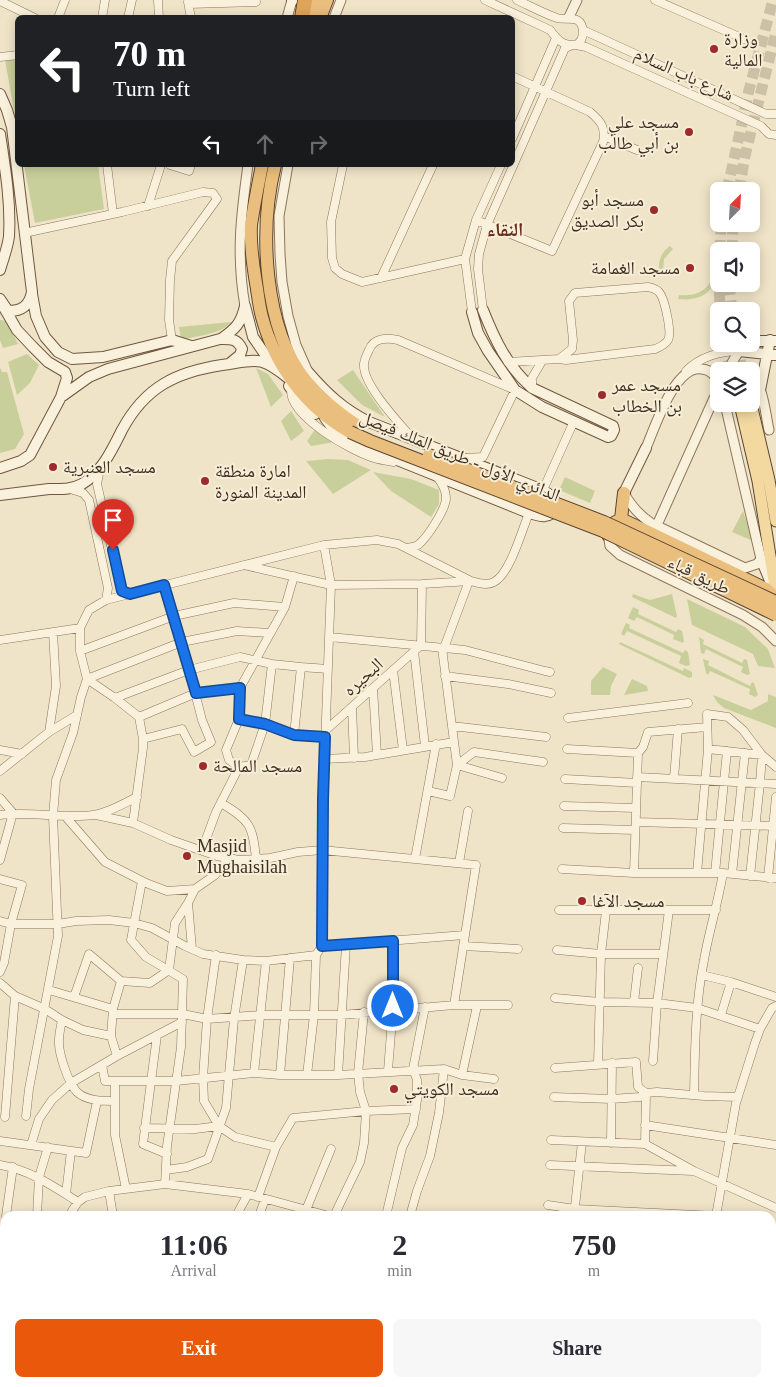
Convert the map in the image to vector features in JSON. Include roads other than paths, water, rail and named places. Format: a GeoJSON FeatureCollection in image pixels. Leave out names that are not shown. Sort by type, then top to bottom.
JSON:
{"type":"FeatureCollection","features":[{"type":"Feature","properties":{"kind":"highway"},"geometry":{"type":"LineString","coordinates":[[295,0],[301,15]]}},
{"type":"Feature","properties":{"kind":"highway"},"geometry":{"type":"LineString","coordinates":[[310,15],[316,0]]}},
{"type":"Feature","properties":{"kind":"highway"},"geometry":{"type":"LineString","coordinates":[[321,15],[327,0]]}},
{"type":"Feature","properties":{"kind":"highway","name":"الدائري الأول - طريق الملك فيصل"},"geometry":{"type":"LineString","coordinates":[[262,167],[251,227],[254,267],[262,317],[291,385],[334,423],[354,429]]}},
{"type":"Feature","properties":{"kind":"highway","name":"الدائري الأول - طريق الملك فيصل"},"geometry":{"type":"LineString","coordinates":[[275,167],[266,219],[267,262],[272,299],[281,334],[289,353],[330,407],[354,429],[370,441],[603,531],[775,610]]}},
{"type":"Feature","properties":{"kind":"highway"},"geometry":{"type":"LineString","coordinates":[[621,519],[624,493]]}},
{"type":"Feature","properties":{"kind":"highway"},"geometry":{"type":"LineString","coordinates":[[775,610],[758,612],[750,609],[620,546],[609,540],[608,532],[616,520],[621,519],[766,588],[776,598]]}},
{"type":"Feature","properties":{"kind":"main road"},"geometry":{"type":"LineString","coordinates":[[0,94],[12,127],[15,152]]}},
{"type":"Feature","properties":{"kind":"main road"},"geometry":{"type":"LineString","coordinates":[[0,134],[7,183],[9,222],[8,237],[0,270]]}},
{"type":"Feature","properties":{"kind":"main road"},"geometry":{"type":"LineString","coordinates":[[17,167],[32,292],[36,316],[45,337],[58,352],[108,369]]}},
{"type":"Feature","properties":{"kind":"main road"},"geometry":{"type":"LineString","coordinates":[[1,302],[8,311],[22,310],[30,300],[32,292]]}},
{"type":"Feature","properties":{"kind":"main road"},"geometry":{"type":"LineString","coordinates":[[0,468],[21,461],[30,455],[61,397],[67,378],[65,372],[48,362],[17,330],[1,302]]}},
{"type":"Feature","properties":{"kind":"main road"},"geometry":{"type":"LineString","coordinates":[[220,339],[236,329],[243,316],[245,306]]}},
{"type":"Feature","properties":{"kind":"main road"},"geometry":{"type":"LineString","coordinates":[[245,306],[253,337],[273,366],[291,385],[302,402],[334,430],[352,440],[435,476],[529,513],[544,516],[551,514],[556,508],[556,501],[544,487],[461,458],[369,422],[351,413],[330,407]]}},
{"type":"Feature","properties":{"kind":"main road"},"geometry":{"type":"LineString","coordinates":[[472,312],[478,332],[514,390],[542,407],[608,437],[612,436],[613,426],[532,388],[508,362],[496,342],[483,310]]}},
{"type":"Feature","properties":{"kind":"main road"},"geometry":{"type":"LineString","coordinates":[[61,397],[88,377],[108,369],[220,339],[234,339],[239,342],[242,349],[240,354],[229,364]]}},
{"type":"Feature","properties":{"kind":"main road"},"geometry":{"type":"LineString","coordinates":[[74,359],[103,357],[172,340],[192,347]]}},
{"type":"Feature","properties":{"kind":"main road"},"geometry":{"type":"LineString","coordinates":[[760,341],[773,341],[772,355],[760,390]]}},
{"type":"Feature","properties":{"kind":"main road"},"geometry":{"type":"LineString","coordinates":[[65,372],[74,359]]}},
{"type":"Feature","properties":{"kind":"main road"},"geometry":{"type":"LineString","coordinates":[[0,489],[5,494],[50,489],[70,490],[83,483],[100,469],[132,414],[149,394],[164,382],[184,373],[229,364],[259,360],[273,366]]}},
{"type":"Feature","properties":{"kind":"main road"},"geometry":{"type":"LineString","coordinates":[[307,376],[351,413]]}},
{"type":"Feature","properties":{"kind":"main road"},"geometry":{"type":"LineString","coordinates":[[316,407],[334,430]]}},
{"type":"Feature","properties":{"kind":"main road"},"geometry":{"type":"LineString","coordinates":[[742,412],[758,481],[776,593]]}},
{"type":"Feature","properties":{"kind":"main road"},"geometry":{"type":"LineString","coordinates":[[753,412],[769,480],[776,522]]}},
{"type":"Feature","properties":{"kind":"main road"},"geometry":{"type":"LineString","coordinates":[[624,493],[646,448]]}},
{"type":"Feature","properties":{"kind":"main road"},"geometry":{"type":"LineString","coordinates":[[761,559],[776,593]]}},
{"type":"Feature","properties":{"kind":"street"},"geometry":{"type":"LineString","coordinates":[[59,15],[65,0]]}},
{"type":"Feature","properties":{"kind":"street"},"geometry":{"type":"LineString","coordinates":[[102,15],[104,0]]}},
{"type":"Feature","properties":{"kind":"street"},"geometry":{"type":"LineString","coordinates":[[129,15],[132,0]]}},
{"type":"Feature","properties":{"kind":"street"},"geometry":{"type":"LineString","coordinates":[[158,0],[159,15]]}},
{"type":"Feature","properties":{"kind":"street"},"geometry":{"type":"LineString","coordinates":[[288,15],[295,0]]}},
{"type":"Feature","properties":{"kind":"street"},"geometry":{"type":"LineString","coordinates":[[335,15],[341,0]]}},
{"type":"Feature","properties":{"kind":"street"},"geometry":{"type":"LineString","coordinates":[[485,0],[550,30],[556,38],[515,132]]}},
{"type":"Feature","properties":{"kind":"street"},"geometry":{"type":"LineString","coordinates":[[517,0],[558,19],[569,17],[577,0]]}},
{"type":"Feature","properties":{"kind":"street"},"geometry":{"type":"LineString","coordinates":[[655,0],[744,39]]}},
{"type":"Feature","properties":{"kind":"street"},"geometry":{"type":"LineString","coordinates":[[0,1],[9,3],[30,15]]}},
{"type":"Feature","properties":{"kind":"street"},"geometry":{"type":"LineString","coordinates":[[190,15],[188,2],[256,2]]}},
{"type":"Feature","properties":{"kind":"street","name":"شارع باب السلام"},"geometry":{"type":"LineString","coordinates":[[569,17],[582,25],[583,30],[766,114],[776,114]]}},
{"type":"Feature","properties":{"kind":"street"},"geometry":{"type":"LineString","coordinates":[[515,162],[565,48],[573,46],[582,40],[583,30]]}},
{"type":"Feature","properties":{"kind":"street","name":"شارع باب السلام"},"geometry":{"type":"LineString","coordinates":[[556,38],[562,44],[586,47],[761,126],[769,134],[776,135]]}},
{"type":"Feature","properties":{"kind":"street"},"geometry":{"type":"LineString","coordinates":[[0,57],[15,55]]}},
{"type":"Feature","properties":{"kind":"street"},"geometry":{"type":"LineString","coordinates":[[476,220],[552,251],[603,142],[604,136],[600,120],[590,112],[515,77]]}},
{"type":"Feature","properties":{"kind":"street"},"geometry":{"type":"LineString","coordinates":[[604,136],[637,150]]}},
{"type":"Feature","properties":{"kind":"street"},"geometry":{"type":"LineString","coordinates":[[106,167],[113,214]]}},
{"type":"Feature","properties":{"kind":"street"},"geometry":{"type":"LineString","coordinates":[[148,206],[160,167]]}},
{"type":"Feature","properties":{"kind":"street"},"geometry":{"type":"LineString","coordinates":[[176,167],[189,171],[190,167]]}},
{"type":"Feature","properties":{"kind":"street"},"geometry":{"type":"LineString","coordinates":[[245,306],[241,286],[240,222],[248,167]]}},
{"type":"Feature","properties":{"kind":"street"},"geometry":{"type":"LineString","coordinates":[[288,167],[279,216],[282,282],[288,316],[307,376]]}},
{"type":"Feature","properties":{"kind":"street"},"geometry":{"type":"LineString","coordinates":[[342,167],[331,222],[332,258],[336,268],[342,274],[362,282],[465,259]]}},
{"type":"Feature","properties":{"kind":"street"},"geometry":{"type":"LineString","coordinates":[[381,278],[432,167]]}},
{"type":"Feature","properties":{"kind":"street"},"geometry":{"type":"LineString","coordinates":[[472,312],[466,282],[465,259],[476,220],[500,167]]}},
{"type":"Feature","properties":{"kind":"street"},"geometry":{"type":"LineString","coordinates":[[483,310],[478,270],[479,254],[487,225],[513,167]]}},
{"type":"Feature","properties":{"kind":"street"},"geometry":{"type":"LineString","coordinates":[[25,236],[29,232],[203,192],[213,193],[217,199],[172,261],[169,320],[172,340]]}},
{"type":"Feature","properties":{"kind":"street"},"geometry":{"type":"LineString","coordinates":[[508,362],[566,360],[655,349],[669,339],[670,331],[661,294],[656,289],[648,287],[574,293],[568,301],[573,340],[572,349],[559,359]]}},
{"type":"Feature","properties":{"kind":"street"},"geometry":{"type":"LineString","coordinates":[[414,440],[385,407],[366,378],[363,366],[370,345],[377,340],[388,338],[398,340],[514,390],[483,457],[461,458]]}},
{"type":"Feature","properties":{"kind":"street"},"geometry":{"type":"LineString","coordinates":[[646,448],[672,391],[689,368],[710,356],[727,352]]}},
{"type":"Feature","properties":{"kind":"street"},"geometry":{"type":"LineString","coordinates":[[532,388],[532,378],[542,361]]}},
{"type":"Feature","properties":{"kind":"street"},"geometry":{"type":"LineString","coordinates":[[684,375],[696,368],[710,371]]}},
{"type":"Feature","properties":{"kind":"street"},"geometry":{"type":"LineString","coordinates":[[291,385],[291,394],[298,408],[309,419],[342,442],[375,458],[412,466]]}},
{"type":"Feature","properties":{"kind":"street"},"geometry":{"type":"LineString","coordinates":[[760,390],[773,432]]}},
{"type":"Feature","properties":{"kind":"street"},"geometry":{"type":"LineString","coordinates":[[656,525],[710,405]]}},
{"type":"Feature","properties":{"kind":"street"},"geometry":{"type":"LineString","coordinates":[[624,493],[641,516],[656,525],[745,568],[757,564],[761,559],[727,412]]}},
{"type":"Feature","properties":{"kind":"street"},"geometry":{"type":"LineString","coordinates":[[544,487],[574,421]]}},
{"type":"Feature","properties":{"kind":"street"},"geometry":{"type":"LineString","coordinates":[[100,469],[97,484],[120,584],[122,591],[130,594]]}},
{"type":"Feature","properties":{"kind":"street"},"geometry":{"type":"LineString","coordinates":[[406,548],[417,546],[442,512],[446,499],[445,491],[442,483],[435,476]]}},
{"type":"Feature","properties":{"kind":"street"},"geometry":{"type":"LineString","coordinates":[[70,490],[83,493],[90,500],[108,588],[106,600]]}},
{"type":"Feature","properties":{"kind":"street"},"geometry":{"type":"LineString","coordinates":[[26,1116],[29,1088],[58,936],[53,816],[56,780],[73,733],[87,679],[80,651],[80,628],[89,610],[106,600],[242,565],[324,546],[377,540],[406,548],[470,581],[483,584],[493,583],[502,576],[508,567],[529,513]]}},
{"type":"Feature","properties":{"kind":"street","name":"طريق قباء"},"geometry":{"type":"LineString","coordinates":[[609,540],[614,551],[620,555],[743,614],[762,627],[776,641]]}},
{"type":"Feature","properties":{"kind":"street"},"geometry":{"type":"LineString","coordinates":[[308,1075],[314,1015],[316,955],[322,946],[324,760],[331,585],[324,546]]}},
{"type":"Feature","properties":{"kind":"street"},"geometry":{"type":"LineString","coordinates":[[242,565],[331,585],[422,584],[470,581]]}},
{"type":"Feature","properties":{"kind":"street"},"geometry":{"type":"LineString","coordinates":[[272,664],[265,724],[251,765],[240,767],[230,760],[226,750],[239,719],[240,688],[285,607],[294,576]]}},
{"type":"Feature","properties":{"kind":"street"},"geometry":{"type":"LineString","coordinates":[[428,791],[450,796],[457,765],[443,648],[470,581]]}},
{"type":"Feature","properties":{"kind":"street"},"geometry":{"type":"LineString","coordinates":[[422,584],[419,648],[425,746]]}},
{"type":"Feature","properties":{"kind":"street"},"geometry":{"type":"LineString","coordinates":[[144,739],[182,729],[194,752],[211,742],[202,720],[182,642],[164,585]]}},
{"type":"Feature","properties":{"kind":"street"},"geometry":{"type":"LineString","coordinates":[[80,651],[174,616],[234,603],[285,607]]}},
{"type":"Feature","properties":{"kind":"street"},"geometry":{"type":"LineString","coordinates":[[0,640],[80,628]]}},
{"type":"Feature","properties":{"kind":"street"},"geometry":{"type":"LineString","coordinates":[[87,679],[182,642],[237,631],[270,633]]}},
{"type":"Feature","properties":{"kind":"street"},"geometry":{"type":"LineString","coordinates":[[50,732],[56,686],[53,632]]}},
{"type":"Feature","properties":{"kind":"street"},"geometry":{"type":"LineString","coordinates":[[330,637],[419,648],[465,650],[550,672]]}},
{"type":"Feature","properties":{"kind":"street","name":"البحيره"},"geometry":{"type":"LineString","coordinates":[[326,734],[352,707],[419,648]]}},
{"type":"Feature","properties":{"kind":"street"},"geometry":{"type":"LineString","coordinates":[[115,698],[189,670],[240,657],[272,664],[328,669]]}},
{"type":"Feature","properties":{"kind":"street"},"geometry":{"type":"LineString","coordinates":[[294,735],[301,667]]}},
{"type":"Feature","properties":{"kind":"street"},"geometry":{"type":"LineString","coordinates":[[393,670],[403,750]]}},
{"type":"Feature","properties":{"kind":"street"},"geometry":{"type":"LineString","coordinates":[[445,676],[508,684],[551,693]]}},
{"type":"Feature","properties":{"kind":"street"},"geometry":{"type":"LineString","coordinates":[[87,679],[139,717],[144,739],[133,823]]}},
{"type":"Feature","properties":{"kind":"street"},"geometry":{"type":"LineString","coordinates":[[139,717],[196,693],[240,688]]}},
{"type":"Feature","properties":{"kind":"street"},"geometry":{"type":"LineString","coordinates":[[373,688],[378,755]]}},
{"type":"Feature","properties":{"kind":"street"},"geometry":{"type":"LineString","coordinates":[[568,718],[688,703]]}},
{"type":"Feature","properties":{"kind":"street"},"geometry":{"type":"LineString","coordinates":[[352,707],[354,758]]}},
{"type":"Feature","properties":{"kind":"street"},"geometry":{"type":"LineString","coordinates":[[697,873],[708,749],[707,714],[728,717],[743,730],[762,755],[776,767]]}},
{"type":"Feature","properties":{"kind":"street"},"geometry":{"type":"LineString","coordinates":[[0,771],[50,732],[77,715]]}},
{"type":"Feature","properties":{"kind":"street"},"geometry":{"type":"LineString","coordinates":[[239,719],[265,724],[294,735],[326,734]]}},
{"type":"Feature","properties":{"kind":"street"},"geometry":{"type":"LineString","coordinates":[[452,726],[546,737]]}},
{"type":"Feature","properties":{"kind":"street"},"geometry":{"type":"LineString","coordinates":[[634,873],[638,753],[643,747],[648,732],[707,726]]}},
{"type":"Feature","properties":{"kind":"street"},"geometry":{"type":"LineString","coordinates":[[674,778],[678,730]]}},
{"type":"Feature","properties":{"kind":"street"},"geometry":{"type":"LineString","coordinates":[[324,760],[378,755],[454,742]]}},
{"type":"Feature","properties":{"kind":"street"},"geometry":{"type":"LineString","coordinates":[[415,859],[436,744]]}},
{"type":"Feature","properties":{"kind":"street"},"geometry":{"type":"LineString","coordinates":[[568,749],[638,753]]}},
{"type":"Feature","properties":{"kind":"street"},"geometry":{"type":"LineString","coordinates":[[708,749],[762,755]]}},
{"type":"Feature","properties":{"kind":"street"},"geometry":{"type":"LineString","coordinates":[[0,750],[22,754]]}},
{"type":"Feature","properties":{"kind":"street"},"geometry":{"type":"LineString","coordinates":[[694,1095],[695,1028],[703,960],[716,910],[719,873],[718,825],[727,751]]}},
{"type":"Feature","properties":{"kind":"street"},"geometry":{"type":"LineString","coordinates":[[457,765],[474,752],[543,762]]}},
{"type":"Feature","properties":{"kind":"street"},"geometry":{"type":"LineString","coordinates":[[732,874],[745,753]]}},
{"type":"Feature","properties":{"kind":"street"},"geometry":{"type":"LineString","coordinates":[[750,876],[762,755]]}},
{"type":"Feature","properties":{"kind":"street"},"geometry":{"type":"LineString","coordinates":[[457,765],[502,778]]}},
{"type":"Feature","properties":{"kind":"street"},"geometry":{"type":"LineString","coordinates":[[202,850],[213,820],[240,767]]}},
{"type":"Feature","properties":{"kind":"street"},"geometry":{"type":"LineString","coordinates":[[565,779],[637,780],[674,778],[776,784]]}},
{"type":"Feature","properties":{"kind":"street"},"geometry":{"type":"LineString","coordinates":[[96,815],[136,797]]}},
{"type":"Feature","properties":{"kind":"street"},"geometry":{"type":"LineString","coordinates":[[562,869],[634,873],[719,873],[772,878],[776,797]]}},
{"type":"Feature","properties":{"kind":"street"},"geometry":{"type":"LineString","coordinates":[[0,798],[13,813]]}},
{"type":"Feature","properties":{"kind":"street"},"geometry":{"type":"LineString","coordinates":[[222,803],[238,813],[248,823],[254,837],[256,859]]}},
{"type":"Feature","properties":{"kind":"street"},"geometry":{"type":"LineString","coordinates":[[564,806],[636,808]]}},
{"type":"Feature","properties":{"kind":"street"},"geometry":{"type":"LineString","coordinates":[[459,863],[468,810]]}},
{"type":"Feature","properties":{"kind":"street"},"geometry":{"type":"LineString","coordinates":[[0,860],[13,813]]}},
{"type":"Feature","properties":{"kind":"street"},"geometry":{"type":"LineString","coordinates":[[0,814],[96,815],[133,823],[171,840],[239,860],[270,858],[298,852],[322,850],[476,865],[454,1005]]}},
{"type":"Feature","properties":{"kind":"street"},"geometry":{"type":"LineString","coordinates":[[65,816],[105,862],[142,881],[167,891],[195,889],[216,875],[229,858]]}},
{"type":"Feature","properties":{"kind":"street"},"geometry":{"type":"LineString","coordinates":[[564,828],[701,824],[774,826]]}},
{"type":"Feature","properties":{"kind":"street"},"geometry":{"type":"LineString","coordinates":[[0,879],[22,886],[11,924],[4,963],[0,972]]}},
{"type":"Feature","properties":{"kind":"street"},"geometry":{"type":"LineString","coordinates":[[142,881],[131,940],[146,957],[183,979],[182,1018],[165,1184]]}},
{"type":"Feature","properties":{"kind":"street"},"geometry":{"type":"LineString","coordinates":[[74,997],[89,954],[121,981],[150,983],[169,970],[175,923],[195,889]]}},
{"type":"Feature","properties":{"kind":"street"},"geometry":{"type":"LineString","coordinates":[[188,903],[192,949]]}},
{"type":"Feature","properties":{"kind":"street"},"geometry":{"type":"LineString","coordinates":[[559,910],[716,910]]}},
{"type":"Feature","properties":{"kind":"street"},"geometry":{"type":"LineString","coordinates":[[653,1061],[657,1002],[668,910]]}},
{"type":"Feature","properties":{"kind":"street"},"geometry":{"type":"LineString","coordinates":[[598,1064],[601,954],[606,911]]}},
{"type":"Feature","properties":{"kind":"street"},"geometry":{"type":"LineString","coordinates":[[0,921],[11,924],[58,924],[76,921],[109,920],[134,923],[152,928],[203,954],[243,960],[266,961],[316,955]]}},
{"type":"Feature","properties":{"kind":"street"},"geometry":{"type":"LineString","coordinates":[[322,946],[465,936]]}},
{"type":"Feature","properties":{"kind":"street"},"geometry":{"type":"LineString","coordinates":[[388,1071],[393,1009],[393,941]]}},
{"type":"Feature","properties":{"kind":"street"},"geometry":{"type":"LineString","coordinates":[[338,1075],[340,1014],[346,944]]}},
{"type":"Feature","properties":{"kind":"street"},"geometry":{"type":"LineString","coordinates":[[463,946],[518,949]]}},
{"type":"Feature","properties":{"kind":"street"},"geometry":{"type":"LineString","coordinates":[[557,950],[601,954],[663,954]]}},
{"type":"Feature","properties":{"kind":"street"},"geometry":{"type":"LineString","coordinates":[[216,956],[203,1078],[204,1101],[219,1126],[235,1137],[276,1146]]}},
{"type":"Feature","properties":{"kind":"street"},"geometry":{"type":"LineString","coordinates":[[280,1075],[290,958]]}},
{"type":"Feature","properties":{"kind":"street"},"geometry":{"type":"LineString","coordinates":[[166,1170],[187,1167],[208,1159],[226,1108],[234,1018],[243,960]]}},
{"type":"Feature","properties":{"kind":"street"},"geometry":{"type":"LineString","coordinates":[[254,1073],[266,961]]}},
{"type":"Feature","properties":{"kind":"street"},"geometry":{"type":"LineString","coordinates":[[634,1002],[638,968]]}},
{"type":"Feature","properties":{"kind":"street"},"geometry":{"type":"LineString","coordinates":[[702,975],[731,982],[776,997]]}},
{"type":"Feature","properties":{"kind":"street"},"geometry":{"type":"LineString","coordinates":[[117,1056],[111,1036],[113,1011],[121,981]]}},
{"type":"Feature","properties":{"kind":"street"},"geometry":{"type":"LineString","coordinates":[[721,1015],[731,982]]}},
{"type":"Feature","properties":{"kind":"street"},"geometry":{"type":"LineString","coordinates":[[0,983],[15,996],[45,1009],[62,1020],[83,1030],[111,1036]]}},
{"type":"Feature","properties":{"kind":"street"},"geometry":{"type":"LineString","coordinates":[[49,990],[113,1011],[182,1018],[340,1014],[454,1005],[508,1005]]}},
{"type":"Feature","properties":{"kind":"street"},"geometry":{"type":"LineString","coordinates":[[5,1117],[15,996]]}},
{"type":"Feature","properties":{"kind":"street"},"geometry":{"type":"LineString","coordinates":[[555,998],[600,1002],[657,1002],[698,1008],[760,1029]]}},
{"type":"Feature","properties":{"kind":"street"},"geometry":{"type":"LineString","coordinates":[[462,1075],[477,1006]]}},
{"type":"Feature","properties":{"kind":"street"},"geometry":{"type":"LineString","coordinates":[[717,1211],[738,1097],[754,1043],[772,1008],[776,1006]]}},
{"type":"Feature","properties":{"kind":"street"},"geometry":{"type":"LineString","coordinates":[[387,1211],[402,1148],[413,1125],[416,1109],[417,1080],[413,1069],[425,1007]]}},
{"type":"Feature","properties":{"kind":"street"},"geometry":{"type":"LineString","coordinates":[[336,1211],[360,1162],[364,1143],[366,1111],[360,1092],[358,1073],[364,1012]]}},
{"type":"Feature","properties":{"kind":"street"},"geometry":{"type":"LineString","coordinates":[[31,1145],[39,1119],[52,1100],[71,1083],[157,1035],[182,1018]]}},
{"type":"Feature","properties":{"kind":"street"},"geometry":{"type":"LineString","coordinates":[[62,1020],[58,1040],[62,1060],[77,1093],[97,1101],[115,1102]]}},
{"type":"Feature","properties":{"kind":"street"},"geometry":{"type":"LineString","coordinates":[[157,1035],[142,1144],[167,1154]]}},
{"type":"Feature","properties":{"kind":"street"},"geometry":{"type":"LineString","coordinates":[[555,1068],[636,1062],[638,1087],[646,1093]]}},
{"type":"Feature","properties":{"kind":"street"},"geometry":{"type":"LineString","coordinates":[[611,1143],[612,1063]]}},
{"type":"Feature","properties":{"kind":"street"},"geometry":{"type":"LineString","coordinates":[[102,1065],[105,1081],[150,1082],[254,1073],[338,1075],[413,1069],[444,1069],[462,1075],[494,1079]]}},
{"type":"Feature","properties":{"kind":"street"},"geometry":{"type":"LineString","coordinates":[[411,1211],[430,1156],[439,1113],[444,1069]]}},
{"type":"Feature","properties":{"kind":"street"},"geometry":{"type":"LineString","coordinates":[[115,1081],[115,1135],[126,1189]]}},
{"type":"Feature","properties":{"kind":"street"},"geometry":{"type":"LineString","coordinates":[[554,1096],[611,1100],[640,1097],[646,1093],[657,1092],[738,1097]]}},
{"type":"Feature","properties":{"kind":"street"},"geometry":{"type":"LineString","coordinates":[[645,1144],[646,1093]]}},
{"type":"Feature","properties":{"kind":"street"},"geometry":{"type":"LineString","coordinates":[[0,1141],[86,1153],[97,1101]]}},
{"type":"Feature","properties":{"kind":"street"},"geometry":{"type":"LineString","coordinates":[[260,1211],[276,1146],[293,1118],[366,1111],[416,1109]]}},
{"type":"Feature","properties":{"kind":"street"},"geometry":{"type":"LineString","coordinates":[[646,1125],[776,1146]]}},
{"type":"Feature","properties":{"kind":"street"},"geometry":{"type":"LineString","coordinates":[[144,1128],[196,1129],[219,1126]]}},
{"type":"Feature","properties":{"kind":"street"},"geometry":{"type":"LineString","coordinates":[[551,1140],[645,1144],[694,1171],[776,1208]]}},
{"type":"Feature","properties":{"kind":"street"},"geometry":{"type":"LineString","coordinates":[[574,1211],[582,1142]]}},
{"type":"Feature","properties":{"kind":"street"},"geometry":{"type":"LineString","coordinates":[[37,1211],[39,1177],[48,1147]]}},
{"type":"Feature","properties":{"kind":"street"},"geometry":{"type":"LineString","coordinates":[[303,1209],[331,1149]]}},
{"type":"Feature","properties":{"kind":"street"},"geometry":{"type":"LineString","coordinates":[[66,1194],[71,1151]]}},
{"type":"Feature","properties":{"kind":"street"},"geometry":{"type":"LineString","coordinates":[[0,1165],[13,1167],[39,1177],[78,1202]]}},
{"type":"Feature","properties":{"kind":"street"},"geometry":{"type":"LineString","coordinates":[[550,1165],[694,1171]]}},
{"type":"Feature","properties":{"kind":"street"},"geometry":{"type":"LineString","coordinates":[[7,1211],[13,1167]]}},
{"type":"Feature","properties":{"kind":"street"},"geometry":{"type":"LineString","coordinates":[[72,1211],[78,1202],[86,1197],[109,1191],[165,1184],[248,1194],[310,1211]]}},
{"type":"Feature","properties":{"kind":"street"},"geometry":{"type":"LineString","coordinates":[[0,1186],[10,1189]]}},
{"type":"Feature","properties":{"kind":"street"},"geometry":{"type":"LineString","coordinates":[[109,1191],[113,1211]]}},
{"type":"Feature","properties":{"kind":"street"},"geometry":{"type":"LineString","coordinates":[[239,1211],[248,1194]]}},
{"type":"Feature","properties":{"kind":"street"},"geometry":{"type":"LineString","coordinates":[[548,1205],[570,1211]]}},
{"type":"Feature","properties":{"kind":"tunnel"},"geometry":{"type":"LineString","coordinates":[[729,182],[749,90],[773,0]]}},
{"type":"Feature","properties":{"kind":"tunnel"},"geometry":{"type":"LineString","coordinates":[[741,182],[745,156],[776,32]]}},
{"type":"Feature","properties":{"kind":"tunnel"},"geometry":{"type":"LineString","coordinates":[[720,242],[721,232]]}},
{"type":"Feature","properties":{"kind":"tunnel"},"geometry":{"type":"LineString","coordinates":[[732,242],[733,232]]}},
{"type":"Feature","properties":{"kind":"tunnel"},"geometry":{"type":"LineString","coordinates":[[719,292],[720,302]]}},
{"type":"Feature","properties":{"kind":"tunnel"},"geometry":{"type":"LineString","coordinates":[[730,292],[731,302]]}},
{"type":"Feature","properties":{"kind":"tunnel"},"geometry":{"type":"LineString","coordinates":[[726,352],[729,362]]}},
{"type":"Feature","properties":{"kind":"tunnel"},"geometry":{"type":"LineString","coordinates":[[738,352],[740,362]]}},
{"type":"Feature","properties":{"kind":"place","name":"وزارة المالية"},"geometry":{"type":"Point","coordinates":[714,49]}},
{"type":"Feature","properties":{"kind":"place","name":"مسجد علي بن أبي طالب"},"geometry":{"type":"Point","coordinates":[689,132]}},
{"type":"Feature","properties":{"kind":"place","name":"مسجد أبو بكر الصديق"},"geometry":{"type":"Point","coordinates":[654,210]}},
{"type":"Feature","properties":{"kind":"place","name":"مسجد الغمامة"},"geometry":{"type":"Point","coordinates":[690,268]}},
{"type":"Feature","properties":{"kind":"place","name":"مسجد عمر بن الخطاب"},"geometry":{"type":"Point","coordinates":[602,395]}},
{"type":"Feature","properties":{"kind":"place","name":"مسجد العنبرية"},"geometry":{"type":"Point","coordinates":[53,467]}},
{"type":"Feature","properties":{"kind":"place","name":"امارة منطقة المدينة المنورة"},"geometry":{"type":"Point","coordinates":[205,481]}},
{"type":"Feature","properties":{"kind":"place","name":"مسجد المالحة"},"geometry":{"type":"Point","coordinates":[203,766]}},
{"type":"Feature","properties":{"kind":"place","name":"Masjid Mughaisilah"},"geometry":{"type":"Point","coordinates":[187,856]}},
{"type":"Feature","properties":{"kind":"place","name":"مسجد الآغا"},"geometry":{"type":"Point","coordinates":[582,901]}},
{"type":"Feature","properties":{"kind":"place","name":"مسجد الكويتي"},"geometry":{"type":"Point","coordinates":[394,1089]}},
{"type":"Feature","properties":{"kind":"district","name":"النقاء"},"geometry":{"type":"Point","coordinates":[505,229]}}]}
